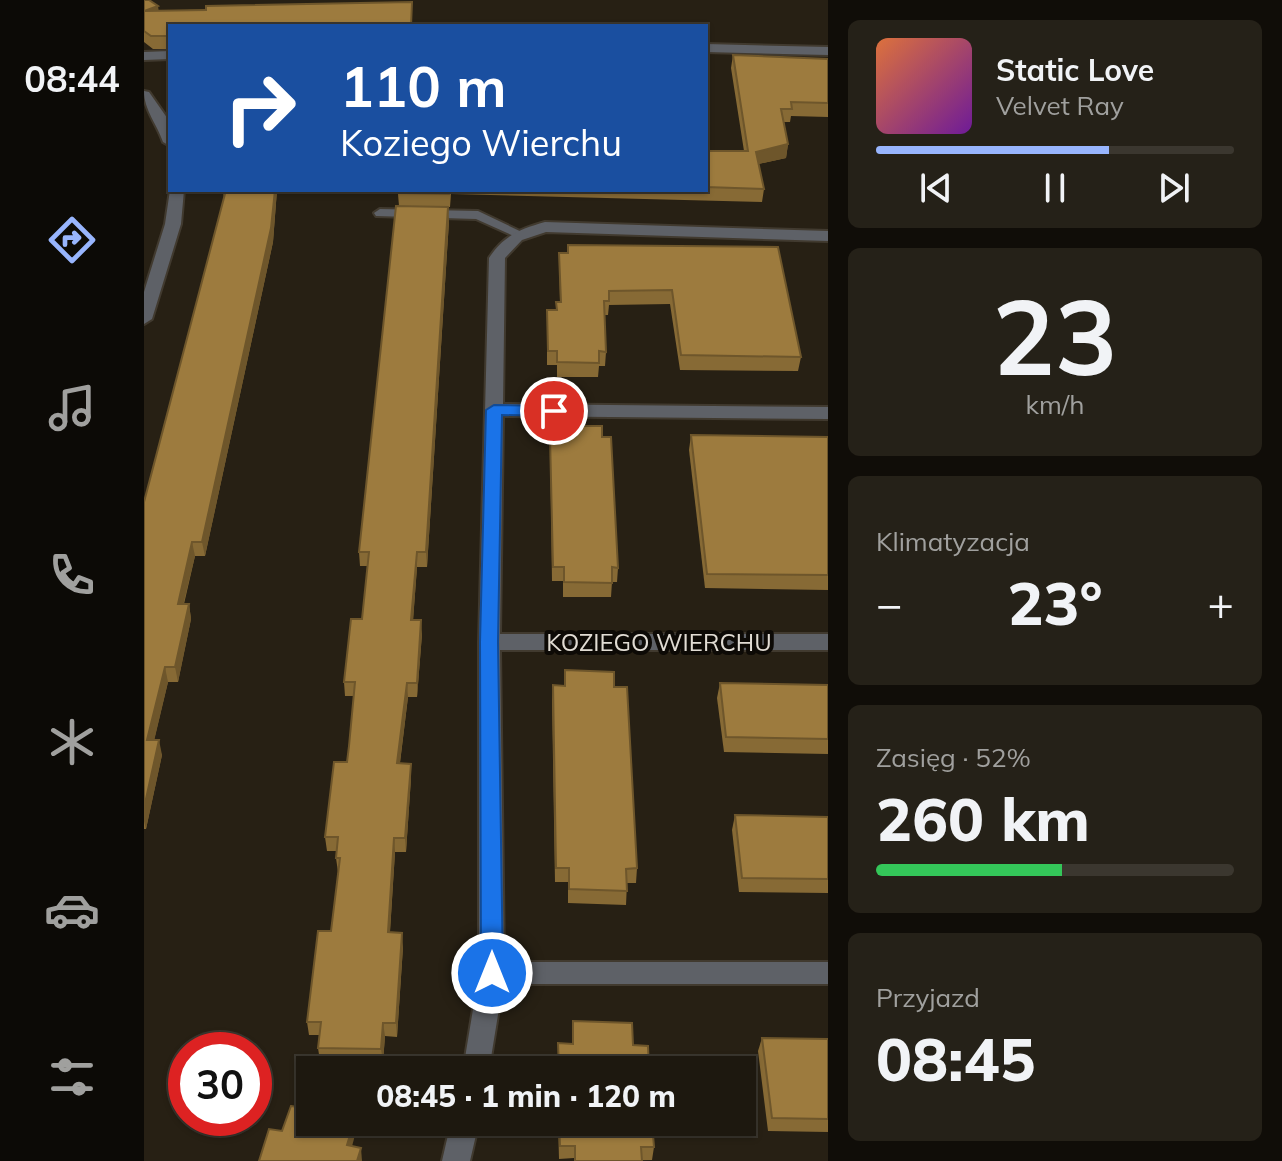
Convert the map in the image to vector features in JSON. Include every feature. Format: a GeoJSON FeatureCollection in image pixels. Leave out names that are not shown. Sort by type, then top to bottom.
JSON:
{"type":"FeatureCollection","features":[{"type":"Feature","properties":{"kind":"street"},"geometry":{"type":"LineString","coordinates":[[708,48],[828,51]]}},
{"type":"Feature","properties":{"kind":"street"},"geometry":{"type":"LineString","coordinates":[[144,56],[168,55]]}},
{"type":"Feature","properties":{"kind":"street"},"geometry":{"type":"LineString","coordinates":[[144,95],[164,124],[168,136]]}},
{"type":"Feature","properties":{"kind":"street"},"geometry":{"type":"LineString","coordinates":[[144,319],[173,224],[177,192]]}},
{"type":"Feature","properties":{"kind":"street"},"geometry":{"type":"LineString","coordinates":[[478,1056],[492,973],[489,642],[497,258],[504,245],[520,234],[559,227],[828,236]]}},
{"type":"Feature","properties":{"kind":"street"},"geometry":{"type":"LineString","coordinates":[[494,410],[828,413]]}},
{"type":"Feature","properties":{"kind":"street","name":"KOZIEGO WIERCHU"},"geometry":{"type":"LineString","coordinates":[[489,642],[828,642]]}},
{"type":"Feature","properties":{"kind":"street"},"geometry":{"type":"LineString","coordinates":[[492,973],[828,973]]}},
{"type":"Feature","properties":{"kind":"street"},"geometry":{"type":"LineString","coordinates":[[456,1161],[462,1136]]}},
{"type":"Feature","properties":{"kind":"lane"},"geometry":{"type":"LineString","coordinates":[[380,213],[478,215],[520,234]]}},
{"type":"Feature","properties":{"kind":"building"},"geometry":{"type":"Polygon","coordinates":[[[144,0],[149,0],[158,6],[144,11],[144,0]]]}},
{"type":"Feature","properties":{"kind":"building"},"geometry":{"type":"Polygon","coordinates":[[[412,2],[411,24],[168,24],[168,36],[151,36],[144,31],[144,11],[206,10],[206,6],[412,2]]]}},
{"type":"Feature","properties":{"kind":"building"},"geometry":{"type":"Polygon","coordinates":[[[733,55],[828,59],[828,103],[791,102],[792,109],[781,109],[788,144],[756,152],[764,189],[708,187],[708,151],[748,151],[733,55]]]}},
{"type":"Feature","properties":{"kind":"building"},"geometry":{"type":"Polygon","coordinates":[[[225,192],[275,192],[271,228],[202,542],[192,542],[178,604],[189,604],[175,667],[165,667],[147,740],[159,740],[144,808],[144,502],[225,192]]]}},
{"type":"Feature","properties":{"kind":"building"},"geometry":{"type":"Polygon","coordinates":[[[398,192],[450,192],[449,194],[398,192]]]}},
{"type":"Feature","properties":{"kind":"building"},"geometry":{"type":"Polygon","coordinates":[[[396,206],[448,207],[426,552],[417,552],[411,620],[421,620],[417,683],[407,683],[397,763],[411,764],[405,838],[394,838],[388,932],[402,933],[396,1023],[383,1023],[381,1049],[318,1048],[321,1022],[307,1022],[318,931],[331,931],[340,858],[336,858],[338,837],[325,837],[334,762],[347,762],[349,746],[355,682],[344,682],[351,619],[362,619],[369,552],[359,552],[396,206]]]}},
{"type":"Feature","properties":{"kind":"building"},"geometry":{"type":"Polygon","coordinates":[[[568,245],[778,247],[801,357],[681,355],[672,290],[609,291],[609,301],[604,301],[606,352],[599,351],[599,363],[557,362],[557,351],[548,351],[547,310],[557,310],[556,302],[561,302],[559,253],[568,253],[568,245]]]}},
{"type":"Feature","properties":{"kind":"building"},"geometry":{"type":"Polygon","coordinates":[[[560,426],[602,426],[602,437],[611,437],[618,568],[612,567],[612,583],[564,582],[564,567],[553,567],[550,436],[561,437],[560,426]]]}},
{"type":"Feature","properties":{"kind":"building"},"geometry":{"type":"Polygon","coordinates":[[[691,435],[828,437],[828,575],[707,574],[691,435]]]}},
{"type":"Feature","properties":{"kind":"building"},"geometry":{"type":"Polygon","coordinates":[[[565,670],[614,672],[614,687],[627,687],[637,868],[626,869],[627,891],[569,889],[569,868],[556,868],[553,685],[565,686],[565,670]]]}},
{"type":"Feature","properties":{"kind":"building"},"geometry":{"type":"Polygon","coordinates":[[[720,683],[828,685],[828,739],[726,737],[720,683]]]}},
{"type":"Feature","properties":{"kind":"building"},"geometry":{"type":"Polygon","coordinates":[[[735,815],[828,817],[828,879],[742,878],[735,815]]]}},
{"type":"Feature","properties":{"kind":"building"},"geometry":{"type":"Polygon","coordinates":[[[573,1021],[632,1023],[633,1045],[648,1046],[648,1056],[558,1056],[558,1043],[573,1044],[573,1021]]]}},
{"type":"Feature","properties":{"kind":"building"},"geometry":{"type":"Polygon","coordinates":[[[762,1038],[828,1039],[828,1119],[772,1118],[762,1038]]]}},
{"type":"Feature","properties":{"kind":"building"},"geometry":{"type":"Polygon","coordinates":[[[291,1106],[296,1107],[296,1136],[350,1136],[347,1145],[361,1148],[357,1161],[259,1161],[267,1136],[272,1136],[272,1129],[282,1131],[291,1106]]]}},
{"type":"Feature","properties":{"kind":"building"},"geometry":{"type":"Polygon","coordinates":[[[560,1136],[653,1136],[654,1147],[641,1147],[642,1161],[575,1161],[575,1146],[560,1146],[560,1136]]]}},
{"type":"Feature","properties":{"kind":"route"},"geometry":{"type":"LineString","coordinates":[[492,973],[489,642],[494,410],[554,411]]}}]}
